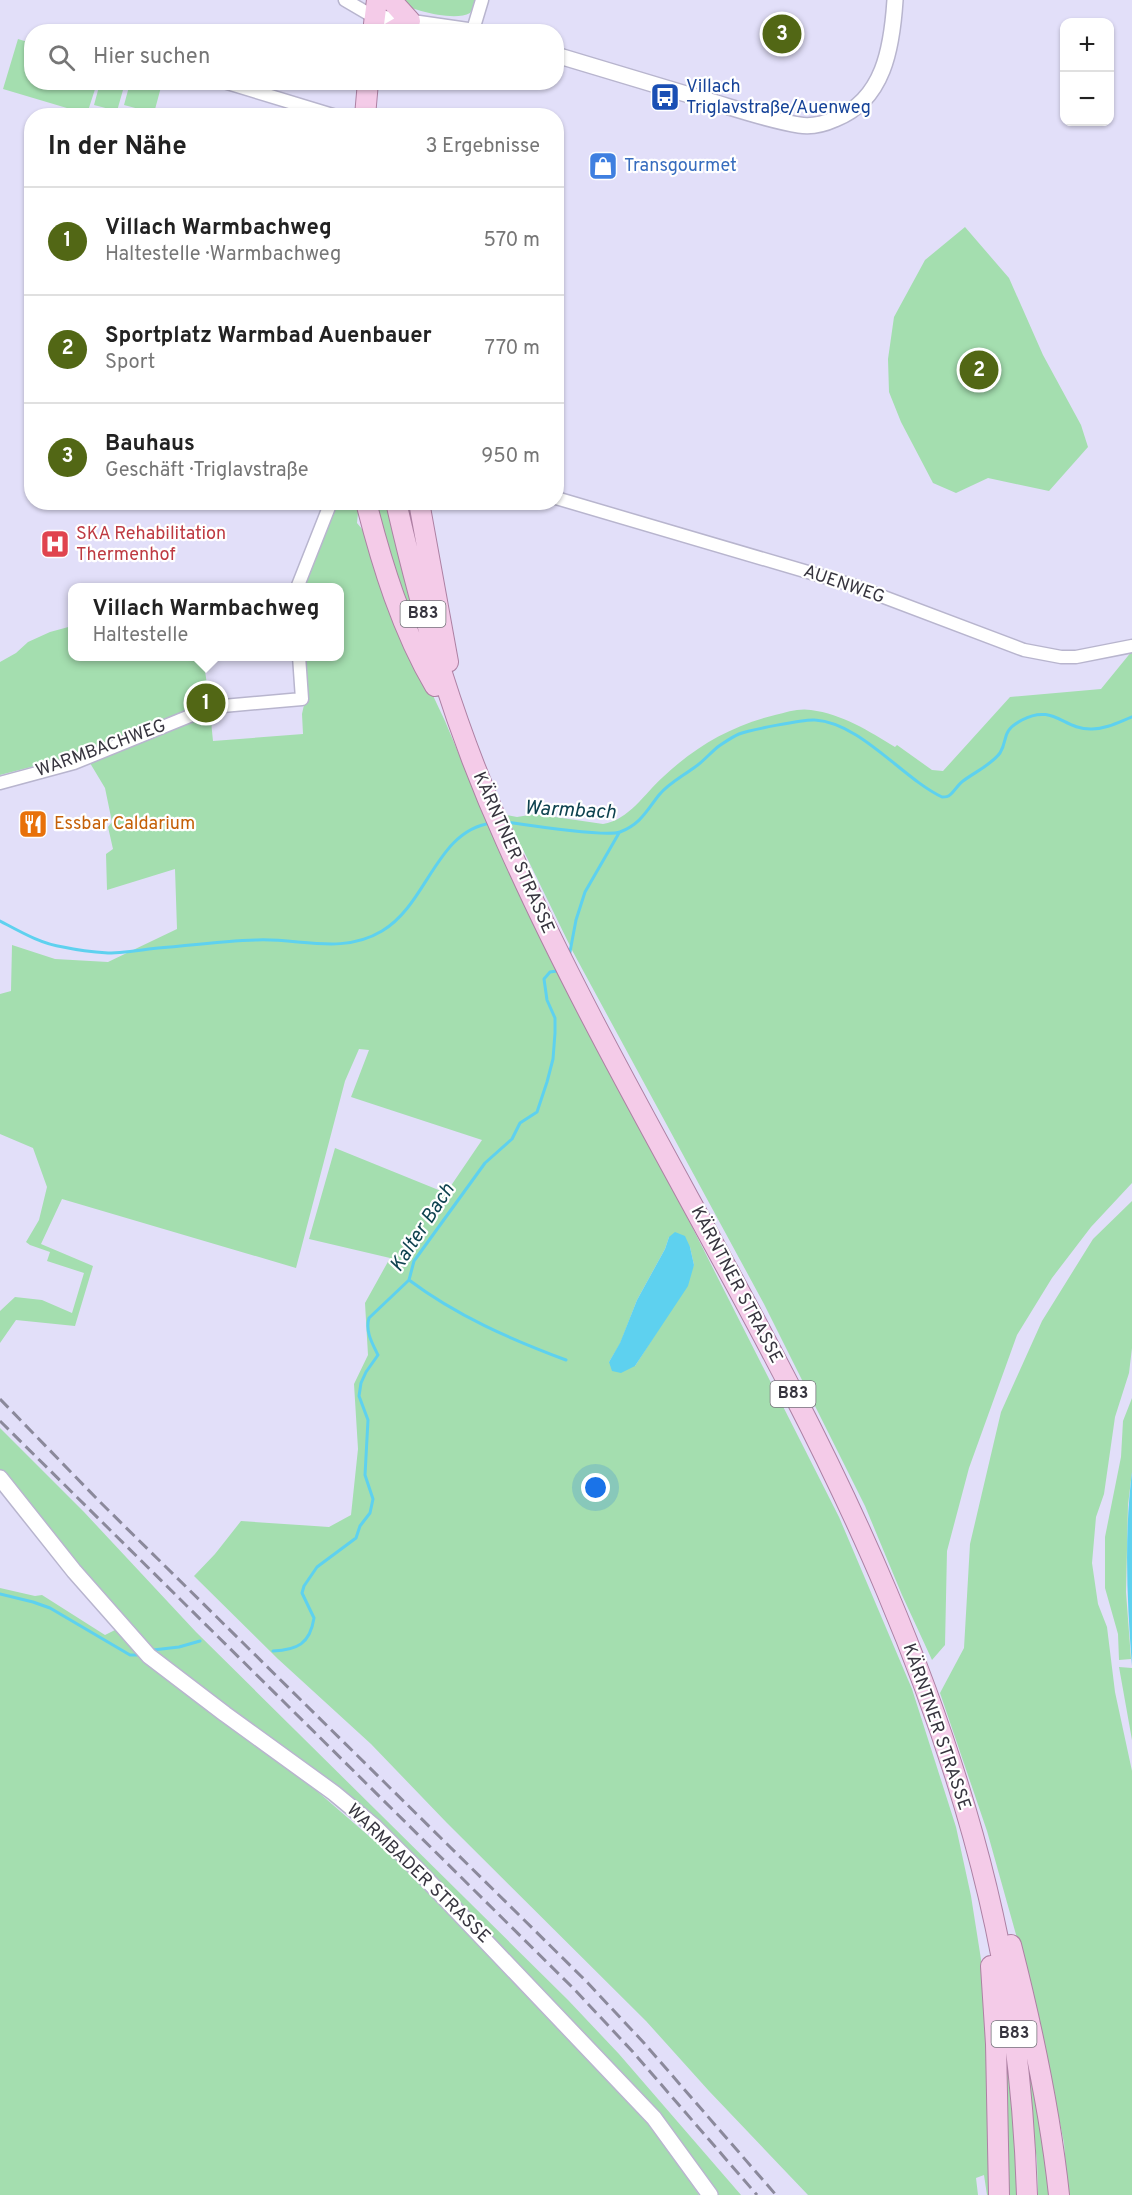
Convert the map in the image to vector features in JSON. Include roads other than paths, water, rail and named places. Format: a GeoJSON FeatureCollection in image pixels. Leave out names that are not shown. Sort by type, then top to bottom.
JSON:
{"type":"FeatureCollection","features":[{"type":"Feature","properties":{"kind":"main road"},"geometry":{"type":"LineString","coordinates":[[390,0],[410,21],[405,24]]}},
{"type":"Feature","properties":{"kind":"main road"},"geometry":{"type":"LineString","coordinates":[[366,108],[367,90]]}},
{"type":"Feature","properties":{"kind":"main road"},"geometry":{"type":"LineString","coordinates":[[368,510],[389,582],[407,628],[429,675],[458,724]]}},
{"type":"Feature","properties":{"kind":"main road","name":"KÄRNTNER STRASSE"},"geometry":{"type":"LineString","coordinates":[[398,510],[428,631],[458,724],[506,843],[582,999],[761,1332],[854,1517],[887,1593],[950,1760],[988,1892],[1011,2010],[1021,2090],[1027,2195]]}},
{"type":"Feature","properties":{"kind":"main road"},"geometry":{"type":"LineString","coordinates":[[420,510],[458,724]]}},
{"type":"Feature","properties":{"kind":"main road"},"geometry":{"type":"LineString","coordinates":[[988,1892],[1004,1921],[1024,1998],[1052,2129],[1059,2195]]}},
{"type":"Feature","properties":{"kind":"main road"},"geometry":{"type":"LineString","coordinates":[[992,1913],[987,1933],[995,2032],[999,2195]]}},
{"type":"Feature","properties":{"kind":"street"},"geometry":{"type":"LineString","coordinates":[[345,0],[375,16],[430,24]]}},
{"type":"Feature","properties":{"kind":"street"},"geometry":{"type":"LineString","coordinates":[[477,24],[482,0]]}},
{"type":"Feature","properties":{"kind":"street"},"geometry":{"type":"LineString","coordinates":[[564,57],[721,105],[800,125],[815,125],[828,122],[849,112],[862,103],[872,91],[885,67],[895,0]]}},
{"type":"Feature","properties":{"kind":"street"},"geometry":{"type":"LineString","coordinates":[[250,90],[310,108]]}},
{"type":"Feature","properties":{"kind":"street","name":"AUENWEG"},"geometry":{"type":"LineString","coordinates":[[564,500],[852,585],[1024,650],[1076,657],[1132,646]]}},
{"type":"Feature","properties":{"kind":"street"},"geometry":{"type":"LineString","coordinates":[[299,583],[328,510]]}},
{"type":"Feature","properties":{"kind":"street","name":"WARMBACHWEG"},"geometry":{"type":"LineString","coordinates":[[0,783],[74,764],[212,707],[302,699],[299,661]]}},
{"type":"Feature","properties":{"kind":"street","name":"WARMBADER STRASSE"},"geometry":{"type":"LineString","coordinates":[[0,1478],[82,1580],[149,1656],[334,1793],[375,1827],[414,1866],[654,2118],[710,2195]]}},
{"type":"Feature","properties":{"kind":"water"},"geometry":{"type":"Polygon","coordinates":[[[675,1232],[685,1236],[690,1247],[694,1265],[688,1286],[635,1366],[621,1373],[612,1371],[609,1362],[620,1343],[637,1300],[665,1249],[669,1237],[675,1232]]]}},
{"type":"Feature","properties":{"kind":"water"},"geometry":{"type":"Polygon","coordinates":[[[1132,1472],[1132,1666],[1127,1569],[1132,1472]]]}},
{"type":"Feature","properties":{"kind":"waterway","name":"Warmbach"},"geometry":{"type":"LineString","coordinates":[[507,822],[583,832],[620,832],[638,821],[667,787],[726,741],[745,732],[789,723],[809,720],[832,723],[865,741],[927,788],[942,797],[947,797],[963,781],[988,765],[1000,753],[1008,732],[1022,720],[1042,714],[1073,726],[1097,729],[1132,717]]}},
{"type":"Feature","properties":{"kind":"waterway","name":"Warmbach"},"geometry":{"type":"LineString","coordinates":[[0,921],[47,943],[108,953],[244,941],[273,940],[321,944],[352,942],[382,931],[398,919],[411,904],[445,853],[458,839],[473,829],[492,823]]}},
{"type":"Feature","properties":{"kind":"waterway","name":"Kalter Bach"},"geometry":{"type":"LineString","coordinates":[[569,957],[576,920],[585,892],[619,833]]}},
{"type":"Feature","properties":{"kind":"waterway","name":"Kalter Bach"},"geometry":{"type":"LineString","coordinates":[[273,1651],[289,1649],[306,1640],[314,1618],[302,1593],[304,1586],[317,1567],[356,1538],[360,1526],[370,1513],[373,1499],[365,1475],[368,1420],[359,1396],[366,1372],[378,1355],[371,1341],[369,1318],[409,1280],[414,1261],[485,1163],[512,1139],[520,1123],[537,1112],[553,1059],[555,1033],[555,1018],[547,1000],[544,979],[550,972],[560,968]]}},
{"type":"Feature","properties":{"kind":"waterway"},"geometry":{"type":"LineString","coordinates":[[409,1280],[465,1316],[566,1360]]}},
{"type":"Feature","properties":{"kind":"waterway","name":"Kalter Bach"},"geometry":{"type":"LineString","coordinates":[[0,1594],[50,1608],[130,1655],[137,1655]]}},
{"type":"Feature","properties":{"kind":"waterway","name":"Kalter Bach"},"geometry":{"type":"LineString","coordinates":[[153,1650],[179,1647],[200,1641]]}},
{"type":"Feature","properties":{"kind":"railway"},"geometry":{"type":"LineString","coordinates":[[0,1399],[99,1501],[585,1980],[644,2043],[776,2195]]}},
{"type":"Feature","properties":{"kind":"railway"},"geometry":{"type":"LineString","coordinates":[[0,1421],[574,1989],[633,2052],[757,2195]]}},
{"type":"Feature","properties":{"kind":"place","name":"Bauhaus"},"geometry":{"type":"Point","coordinates":[782,34]}},
{"type":"Feature","properties":{"kind":"place","name":"Villach Triglavstraße/Auenweg"},"geometry":{"type":"Point","coordinates":[665,97]}},
{"type":"Feature","properties":{"kind":"place","name":"Transgourmet"},"geometry":{"type":"Point","coordinates":[603,166]}},
{"type":"Feature","properties":{"kind":"place","name":"Sportplatz Warmbad Auenbauer"},"geometry":{"type":"Point","coordinates":[979,370]}},
{"type":"Feature","properties":{"kind":"place","name":"SKA Rehabilitation Thermenhof"},"geometry":{"type":"Point","coordinates":[55,544]}},
{"type":"Feature","properties":{"kind":"place","name":"Villach Warmbachweg"},"geometry":{"type":"Point","coordinates":[206,703]}},
{"type":"Feature","properties":{"kind":"place","name":"Essbar Caldarium"},"geometry":{"type":"Point","coordinates":[33,824]}}]}
